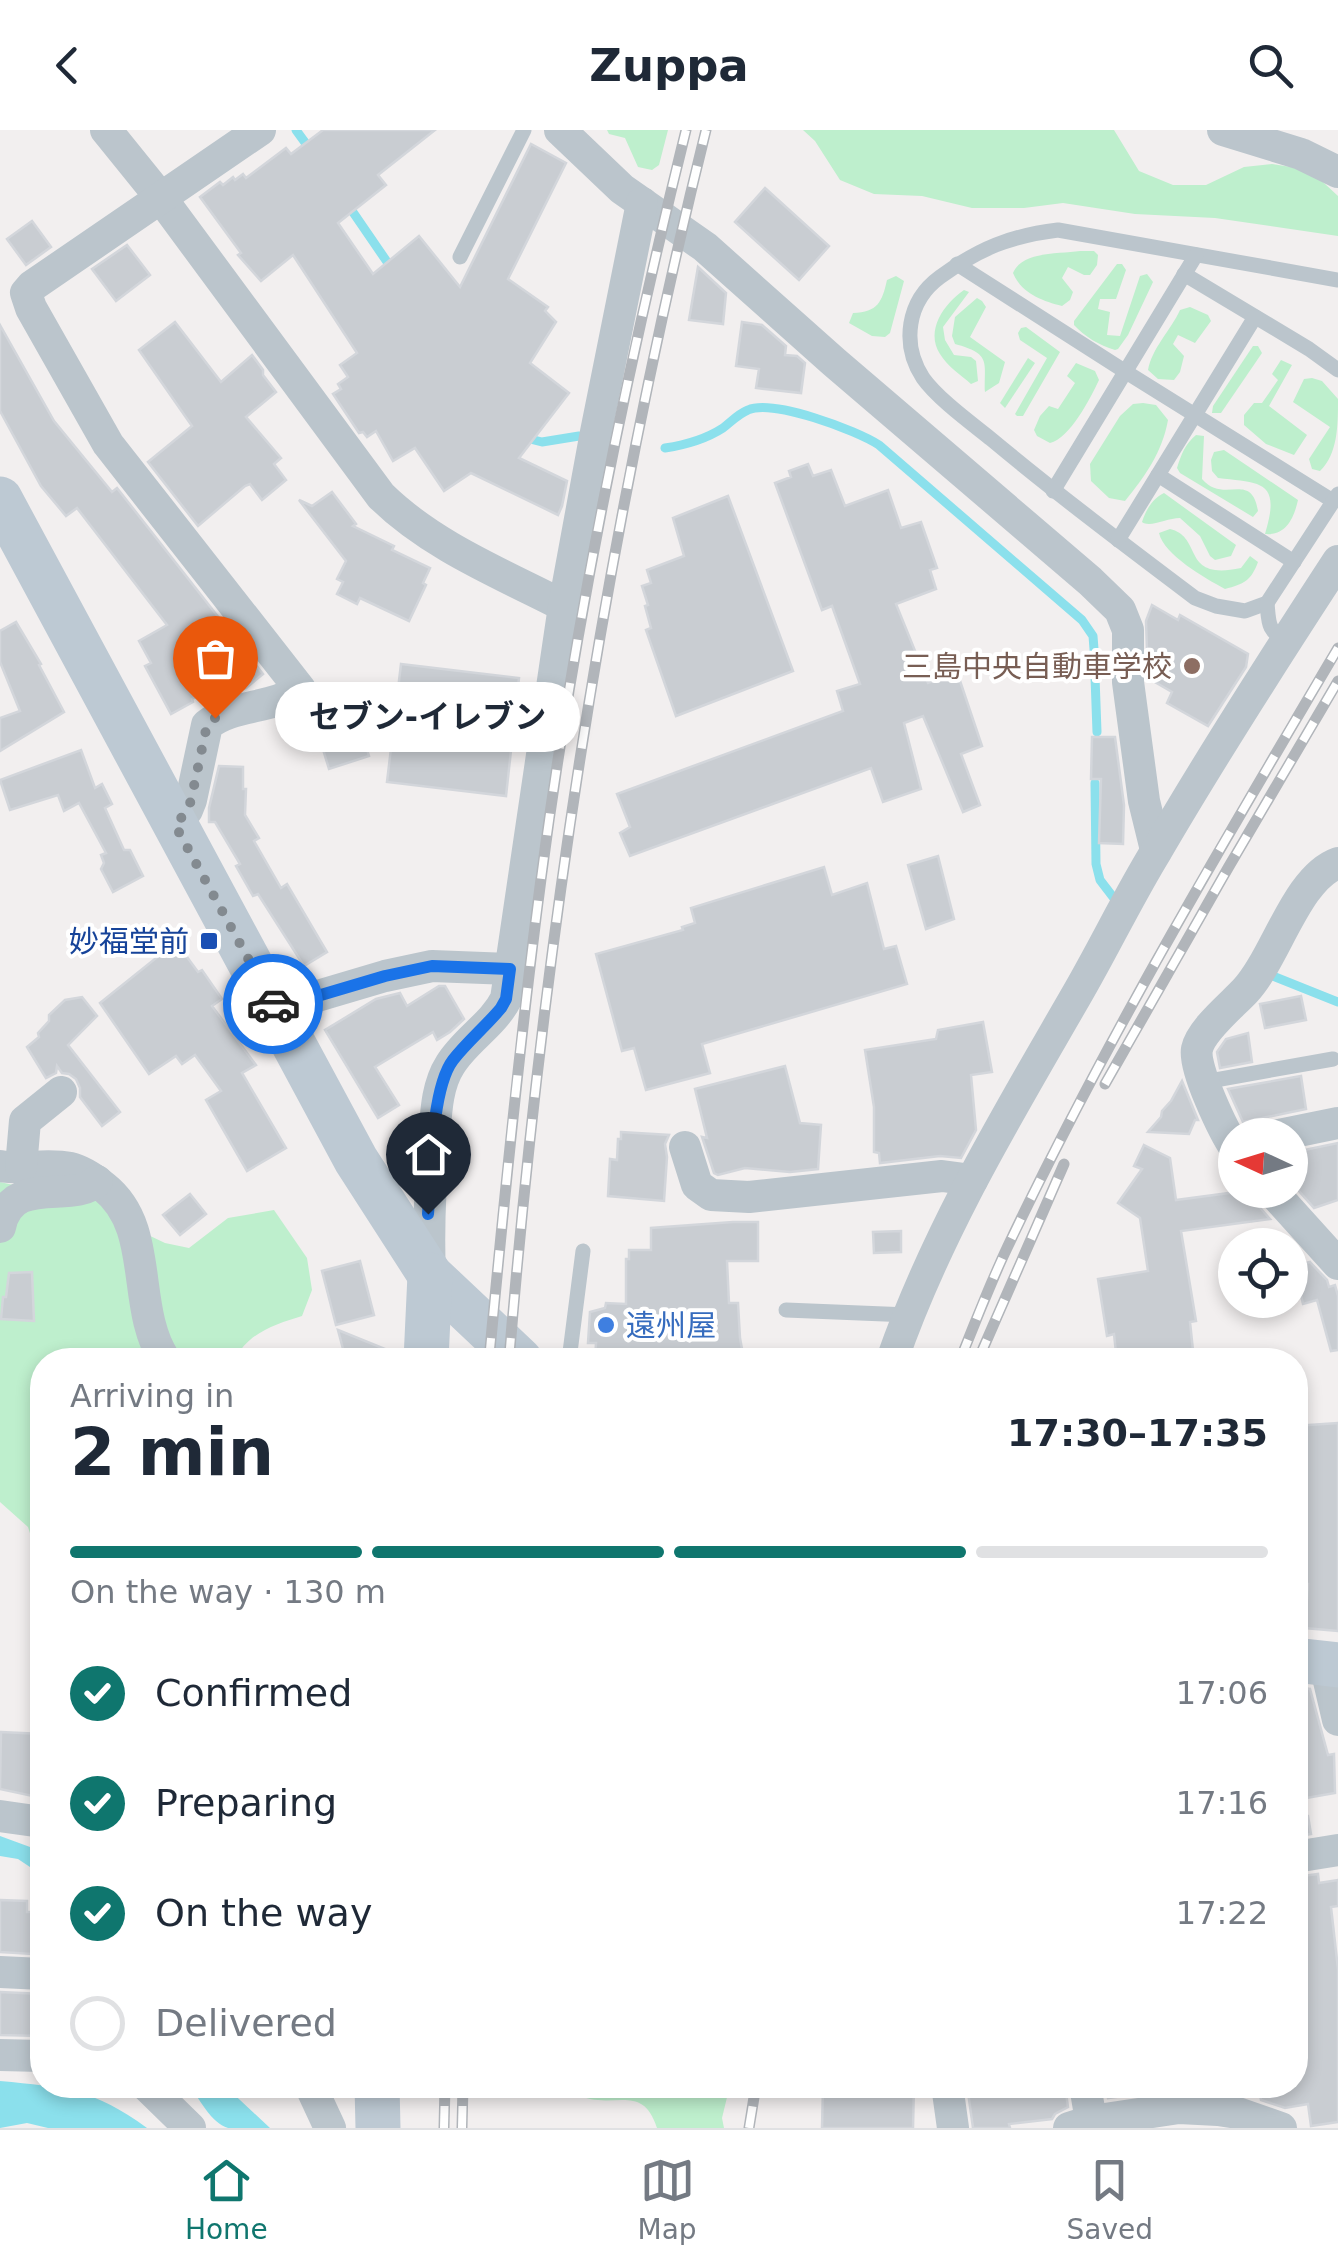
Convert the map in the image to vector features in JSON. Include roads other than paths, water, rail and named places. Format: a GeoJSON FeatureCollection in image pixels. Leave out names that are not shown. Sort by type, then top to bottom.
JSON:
{"type":"FeatureCollection","features":[{"type":"Feature","properties":{"kind":"street"},"geometry":{"type":"LineString","coordinates":[[106,130],[161,198],[381,496],[431,536],[564,606]]}},
{"type":"Feature","properties":{"kind":"street"},"geometry":{"type":"LineString","coordinates":[[175,825],[188,810],[207,725],[215,718],[242,709],[288,698],[300,689],[108,444],[26,293],[260,130]]}},
{"type":"Feature","properties":{"kind":"street"},"geometry":{"type":"LineString","coordinates":[[560,130],[622,188],[705,247],[1120,610],[1128,630],[1128,682],[1144,801],[1156,850]]}},
{"type":"Feature","properties":{"kind":"street"},"geometry":{"type":"LineString","coordinates":[[1223,130],[1301,154],[1338,172]]}},
{"type":"Feature","properties":{"kind":"street"},"geometry":{"type":"LineString","coordinates":[[427,1348],[428,1214],[438,1104],[451,1062],[506,999],[564,606],[642,203]]}},
{"type":"Feature","properties":{"kind":"street"},"geometry":{"type":"LineString","coordinates":[[0,499],[356,1160],[430,1275],[507,1348]]}},
{"type":"Feature","properties":{"kind":"street"},"geometry":{"type":"LineString","coordinates":[[896,1348],[992,1140],[1156,850],[1338,561]]}},
{"type":"Feature","properties":{"kind":"street"},"geometry":{"type":"LineString","coordinates":[[1219,1118],[1204,1082],[1197,1047],[1259,971],[1307,888],[1320,872],[1338,863]]}},
{"type":"Feature","properties":{"kind":"street"},"geometry":{"type":"LineString","coordinates":[[278,1014],[320,995],[432,966],[510,969]]}},
{"type":"Feature","properties":{"kind":"street"},"geometry":{"type":"LineString","coordinates":[[61,1092],[24,1120],[11,1166],[72,1168],[116,1196],[129,1216],[137,1242],[142,1287],[159,1348]]}},
{"type":"Feature","properties":{"kind":"street"},"geometry":{"type":"LineString","coordinates":[[1308,1129],[1338,1123]]}},
{"type":"Feature","properties":{"kind":"street"},"geometry":{"type":"LineString","coordinates":[[685,1146],[697,1185],[711,1195],[748,1197],[942,1176],[972,1180]]}},
{"type":"Feature","properties":{"kind":"street"},"geometry":{"type":"LineString","coordinates":[[0,1227],[2,1218],[18,1200],[42,1192],[86,1190],[97,1181]]}},
{"type":"Feature","properties":{"kind":"street"},"geometry":{"type":"LineString","coordinates":[[1287,1208],[1338,1264]]}},
{"type":"Feature","properties":{"kind":"street"},"geometry":{"type":"LineString","coordinates":[[1319,1663],[1338,1720]]}},
{"type":"Feature","properties":{"kind":"street"},"geometry":{"type":"LineString","coordinates":[[0,1816],[30,1820]]}},
{"type":"Feature","properties":{"kind":"street"},"geometry":{"type":"LineString","coordinates":[[1308,1856],[1338,1850]]}},
{"type":"Feature","properties":{"kind":"street"},"geometry":{"type":"LineString","coordinates":[[0,1972],[30,1973]]}},
{"type":"Feature","properties":{"kind":"street"},"geometry":{"type":"LineString","coordinates":[[0,2055],[30,2056]]}},
{"type":"Feature","properties":{"kind":"street"},"geometry":{"type":"LineString","coordinates":[[159,2098],[190,2128]]}},
{"type":"Feature","properties":{"kind":"street"},"geometry":{"type":"LineString","coordinates":[[316,2098],[328,2127]]}},
{"type":"Feature","properties":{"kind":"street"},"geometry":{"type":"LineString","coordinates":[[328,2127],[333,2098]]}},
{"type":"Feature","properties":{"kind":"street"},"geometry":{"type":"LineString","coordinates":[[378,2098],[378,2128]]}},
{"type":"Feature","properties":{"kind":"street"},"geometry":{"type":"LineString","coordinates":[[949,2098],[953,2128]]}},
{"type":"Feature","properties":{"kind":"street"},"geometry":{"type":"LineString","coordinates":[[1083,2098],[1080,2125],[1179,2108],[1218,2110],[1236,2099],[1281,2128]]}},
{"type":"Feature","properties":{"kind":"lane"},"geometry":{"type":"LineString","coordinates":[[460,257],[524,130]]}},
{"type":"Feature","properties":{"kind":"lane"},"geometry":{"type":"LineString","coordinates":[[957,264],[1194,415],[1336,498],[1267,603],[1245,611],[1195,598],[958,412],[924,379],[910,348],[909,326],[919,300],[931,284],[957,264],[998,242],[1058,230],[1338,280]]}},
{"type":"Feature","properties":{"kind":"lane"},"geometry":{"type":"LineString","coordinates":[[1054,491],[1196,254]]}},
{"type":"Feature","properties":{"kind":"lane"},"geometry":{"type":"LineString","coordinates":[[1184,274],[1338,370]]}},
{"type":"Feature","properties":{"kind":"lane"},"geometry":{"type":"LineString","coordinates":[[1118,540],[1255,318]]}},
{"type":"Feature","properties":{"kind":"lane"},"geometry":{"type":"LineString","coordinates":[[1158,475],[1294,562]]}},
{"type":"Feature","properties":{"kind":"lane"},"geometry":{"type":"LineString","coordinates":[[1267,603],[1270,628],[1286,642]]}},
{"type":"Feature","properties":{"kind":"lane"},"geometry":{"type":"LineString","coordinates":[[1204,1082],[1333,1059]]}},
{"type":"Feature","properties":{"kind":"lane"},"geometry":{"type":"LineString","coordinates":[[571,1348],[583,1251]]}},
{"type":"Feature","properties":{"kind":"lane"},"geometry":{"type":"LineString","coordinates":[[786,1310],[909,1314]]}},
{"type":"Feature","properties":{"kind":"water"},"geometry":{"type":"Polygon","coordinates":[[[0,1836],[30,1847],[30,1867],[18,1859],[0,1856],[0,1836]]]}},
{"type":"Feature","properties":{"kind":"water"},"geometry":{"type":"Polygon","coordinates":[[[0,2081],[30,2084],[30,2098],[94,2098],[147,2128],[48,2128],[27,2123],[0,2128],[0,2081]]]}},
{"type":"Feature","properties":{"kind":"water"},"geometry":{"type":"Polygon","coordinates":[[[198,2098],[238,2098],[270,2128],[228,2128],[211,2116],[198,2098]]]}},
{"type":"Feature","properties":{"kind":"waterway"},"geometry":{"type":"LineString","coordinates":[[296,130],[312,152]]}},
{"type":"Feature","properties":{"kind":"waterway"},"geometry":{"type":"LineString","coordinates":[[346,202],[394,272]]}},
{"type":"Feature","properties":{"kind":"waterway"},"geometry":{"type":"LineString","coordinates":[[665,448],[702,438],[744,412],[760,408],[814,418],[879,445],[1082,620],[1093,636],[1097,732]]}},
{"type":"Feature","properties":{"kind":"waterway"},"geometry":{"type":"LineString","coordinates":[[526,438],[542,442],[579,436]]}},
{"type":"Feature","properties":{"kind":"waterway"},"geometry":{"type":"LineString","coordinates":[[1095,783],[1096,864],[1100,880],[1113,897]]}},
{"type":"Feature","properties":{"kind":"waterway"},"geometry":{"type":"LineString","coordinates":[[1268,974],[1338,1002]]}},
{"type":"Feature","properties":{"kind":"railway"},"geometry":{"type":"LineString","coordinates":[[490,1348],[526,999],[569,690],[622,409],[686,130]]}},
{"type":"Feature","properties":{"kind":"railway"},"geometry":{"type":"LineString","coordinates":[[510,1348],[540,1050],[583,741],[638,434],[706,130]]}},
{"type":"Feature","properties":{"kind":"railway"},"geometry":{"type":"LineString","coordinates":[[965,1348],[1007,1248],[1084,1095],[1166,944],[1338,648]]}},
{"type":"Feature","properties":{"kind":"railway"},"geometry":{"type":"LineString","coordinates":[[1105,1084],[1338,681]]}},
{"type":"Feature","properties":{"kind":"railway"},"geometry":{"type":"LineString","coordinates":[[983,1348],[1064,1164]]}},
{"type":"Feature","properties":{"kind":"railway"},"geometry":{"type":"LineString","coordinates":[[444,2128],[445,2098]]}},
{"type":"Feature","properties":{"kind":"railway"},"geometry":{"type":"LineString","coordinates":[[462,2128],[463,2098]]}},
{"type":"Feature","properties":{"kind":"railway"},"geometry":{"type":"LineString","coordinates":[[749,2128],[754,2098]]}},
{"type":"Feature","properties":{"kind":"place","name":"三島中央自動車学校"},"geometry":{"type":"Point","coordinates":[1192,666]}},
{"type":"Feature","properties":{"kind":"place","name":"セブン-イレブン"},"geometry":{"type":"Point","coordinates":[215,718]}},
{"type":"Feature","properties":{"kind":"place","name":"妙福堂前"},"geometry":{"type":"Point","coordinates":[209,941]}},
{"type":"Feature","properties":{"kind":"place","name":"遠州屋"},"geometry":{"type":"Point","coordinates":[606,1325]}}]}
